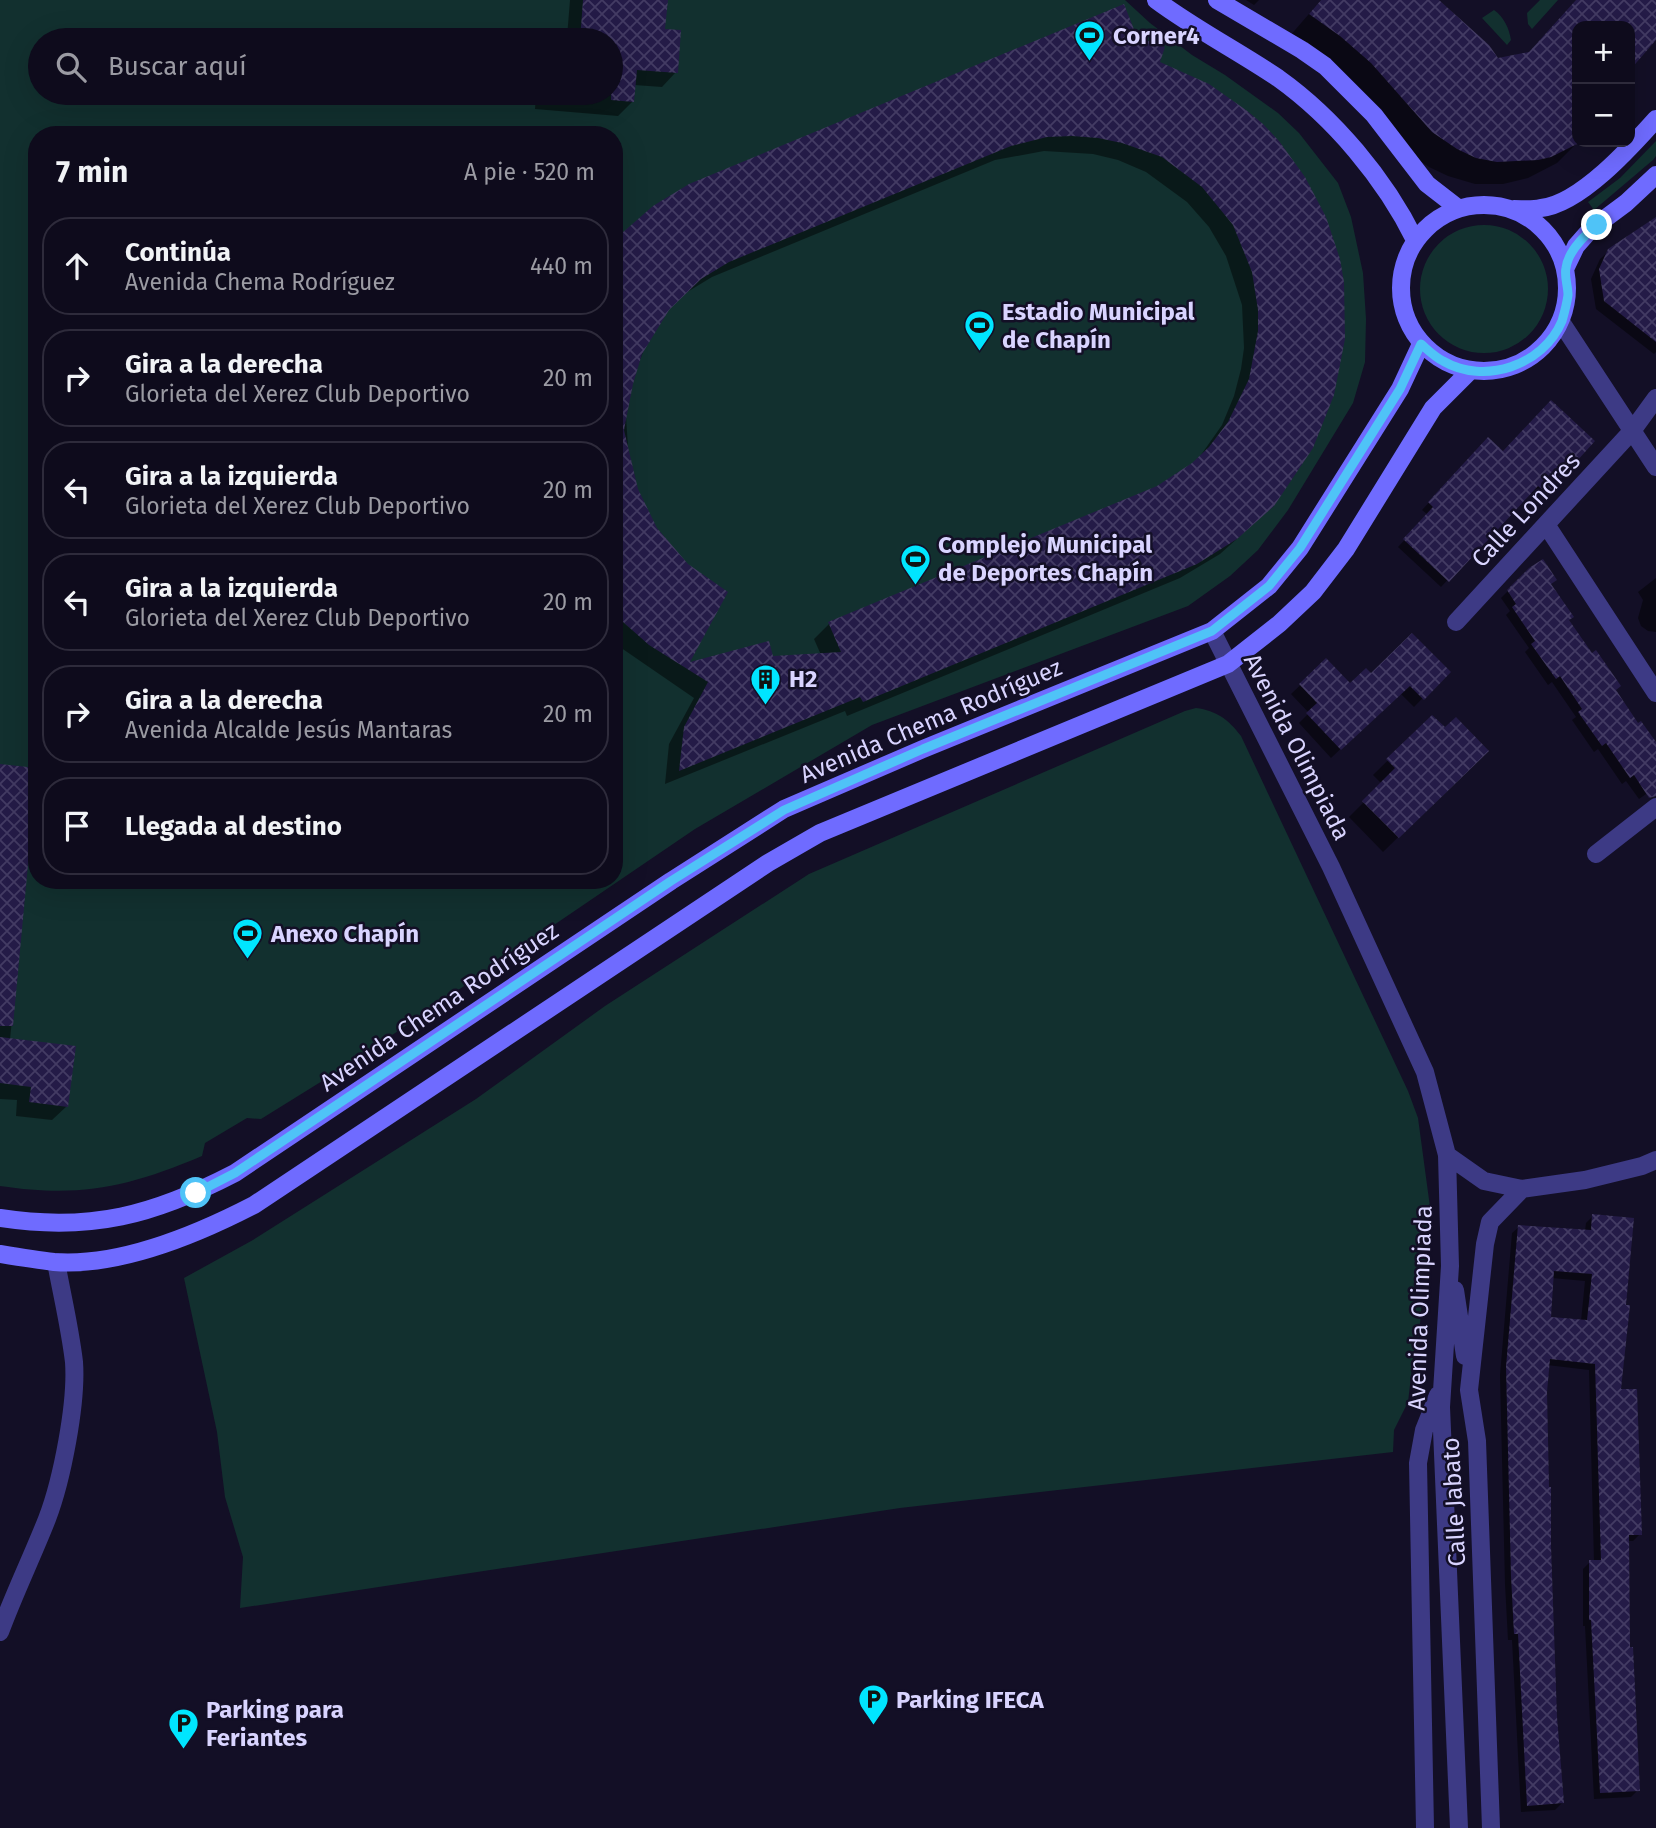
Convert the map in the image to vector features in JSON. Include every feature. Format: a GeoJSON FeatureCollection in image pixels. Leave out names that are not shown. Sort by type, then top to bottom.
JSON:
{"type":"FeatureCollection","features":[{"type":"Feature","properties":{"kind":"main road"},"geometry":{"type":"LineString","coordinates":[[1156,0],[1308,101],[1340,133],[1399,208],[1415,240]]}},
{"type":"Feature","properties":{"kind":"main road"},"geometry":{"type":"LineString","coordinates":[[1217,0],[1325,66],[1374,115],[1427,184],[1458,208]]}},
{"type":"Feature","properties":{"kind":"main road"},"geometry":{"type":"LineString","coordinates":[[1512,209],[1536,222],[1554,243],[1566,267],[1568,295],[1561,322],[1546,344],[1525,362],[1498,371],[1470,371],[1444,362],[1421,344],[1406,321],[1400,293],[1403,265],[1415,240],[1433,220],[1458,208],[1485,204],[1512,209],[1543,208],[1569,199],[1622,156],[1656,119]]}},
{"type":"Feature","properties":{"kind":"main road"},"geometry":{"type":"LineString","coordinates":[[1566,267],[1576,246],[1591,229],[1626,203],[1656,175]]}},
{"type":"Feature","properties":{"kind":"main road","name":"Avenida Chema Rodríguez"},"geometry":{"type":"LineString","coordinates":[[0,1218],[38,1223],[95,1222],[148,1211],[196,1193],[235,1173],[671,881],[784,810],[872,770],[1212,631],[1269,586],[1300,548],[1400,389],[1421,344]]}},
{"type":"Feature","properties":{"kind":"main road"},"geometry":{"type":"LineString","coordinates":[[0,1255],[56,1262],[103,1259],[153,1248],[205,1230],[254,1205],[756,871],[820,833],[1228,664],[1279,624],[1312,592],[1346,549],[1433,408],[1470,371]]}},
{"type":"Feature","properties":{"kind":"street"},"geometry":{"type":"LineString","coordinates":[[1561,322],[1656,467]]}},
{"type":"Feature","properties":{"kind":"street","name":"Calle Londres"},"geometry":{"type":"LineString","coordinates":[[1456,622],[1547,526],[1632,430],[1656,398]]}},
{"type":"Feature","properties":{"kind":"street"},"geometry":{"type":"LineString","coordinates":[[1547,526],[1656,692]]}},
{"type":"Feature","properties":{"kind":"street","name":"Avenida Olimpiada"},"geometry":{"type":"LineString","coordinates":[[1212,631],[1331,867],[1424,1072],[1447,1155],[1450,1266],[1441,1385],[1459,1828]]}},
{"type":"Feature","properties":{"kind":"street"},"geometry":{"type":"LineString","coordinates":[[1596,854],[1656,807]]}},
{"type":"Feature","properties":{"kind":"street"},"geometry":{"type":"LineString","coordinates":[[1447,1155],[1485,1181],[1522,1189],[1585,1180],[1656,1160]]}},
{"type":"Feature","properties":{"kind":"street","name":"Calle Jabato"},"geometry":{"type":"LineString","coordinates":[[1491,1828],[1477,1441],[1469,1390],[1485,1244],[1490,1222],[1522,1189]]}},
{"type":"Feature","properties":{"kind":"street"},"geometry":{"type":"LineString","coordinates":[[0,1632],[48,1517],[73,1407],[74,1363],[56,1262]]}},
{"type":"Feature","properties":{"kind":"street"},"geometry":{"type":"LineString","coordinates":[[1450,1266],[1462,1326],[1469,1390]]}},
{"type":"Feature","properties":{"kind":"street"},"geometry":{"type":"LineString","coordinates":[[1425,1828],[1418,1463],[1424,1430],[1441,1385]]}},
{"type":"Feature","properties":{"kind":"green space","name":"Complejo Municipal de Deportes Chapín"},"geometry":{"type":"Polygon","coordinates":[[[0,0],[1125,0],[1192,55],[1278,113],[1299,133],[1338,183],[1351,217],[1363,273],[1365,362],[1353,403],[1288,510],[1258,550],[1230,576],[1188,606],[872,725],[695,829],[623,878],[623,126],[28,126],[28,889],[607,889],[348,1065],[261,1119],[247,1118],[205,1143],[202,1156],[151,1175],[104,1187],[55,1191],[0,1186],[0,0]]]}},
{"type":"Feature","properties":{"kind":"green space"},"geometry":{"type":"Polygon","coordinates":[[[1540,0],[1558,0],[1532,29],[1528,24],[1527,13],[1540,0]]]}},
{"type":"Feature","properties":{"kind":"green space"},"geometry":{"type":"Polygon","coordinates":[[[1494,10],[1507,27],[1511,40],[1507,45],[1482,18],[1494,10]]]}},
{"type":"Feature","properties":{"kind":"green space"},"geometry":{"type":"Polygon","coordinates":[[[1656,141],[1656,156],[1653,160],[1594,210],[1588,202],[1620,178],[1656,141]]]}},
{"type":"Feature","properties":{"kind":"green space"},"geometry":{"type":"Polygon","coordinates":[[[1484,225],[1509,230],[1529,244],[1543,264],[1548,289],[1543,314],[1529,334],[1509,348],[1484,353],[1459,348],[1439,334],[1425,314],[1420,289],[1425,264],[1439,244],[1459,230],[1484,225]]]}},
{"type":"Feature","properties":{"kind":"green space"},"geometry":{"type":"Polygon","coordinates":[[[1196,708],[1222,717],[1241,736],[1408,1091],[1418,1118],[1430,1207],[1419,1336],[1414,1351],[1408,1402],[1394,1430],[1393,1452],[900,1508],[240,1608],[243,1557],[225,1497],[217,1432],[184,1278],[253,1240],[476,1099],[605,1006],[809,874],[1196,708]]]}},
{"type":"Feature","properties":{"kind":"building"},"geometry":{"type":"Polygon","coordinates":[[[583,0],[668,0],[665,29],[681,30],[678,73],[637,70],[634,102],[623,101],[623,28],[581,28],[583,0]]]}},
{"type":"Feature","properties":{"kind":"building"},"geometry":{"type":"Polygon","coordinates":[[[1321,0],[1439,0],[1489,45],[1498,58],[1529,52],[1576,0],[1656,0],[1656,40],[1635,64],[1635,21],[1572,21],[1572,146],[1538,160],[1497,162],[1476,158],[1432,132],[1371,63],[1309,14],[1321,0]]]}},
{"type":"Feature","properties":{"kind":"building"},"geometry":{"type":"Polygon","coordinates":[[[1124,4],[1137,37],[1165,47],[1160,62],[1209,84],[1246,110],[1279,141],[1305,177],[1326,217],[1340,259],[1344,282],[1345,339],[1334,395],[1313,448],[1274,506],[1237,539],[1197,564],[863,702],[860,697],[679,771],[684,727],[708,682],[649,645],[623,622],[623,232],[653,206],[689,184],[1124,4]],[[1072,136],[1047,137],[1011,146],[729,262],[701,279],[669,310],[642,354],[624,430],[638,489],[657,528],[688,564],[728,592],[690,662],[769,641],[773,656],[841,652],[828,622],[1157,486],[1192,463],[1209,447],[1228,422],[1249,379],[1258,331],[1258,310],[1252,272],[1233,225],[1202,187],[1162,157],[1122,143],[1072,136]]]}},
{"type":"Feature","properties":{"kind":"building"},"geometry":{"type":"Polygon","coordinates":[[[1656,217],[1656,342],[1604,301],[1599,269],[1608,249],[1656,217]]]}},
{"type":"Feature","properties":{"kind":"building"},"geometry":{"type":"Polygon","coordinates":[[[1551,400],[1595,441],[1547,494],[1538,486],[1449,582],[1403,539],[1433,507],[1428,502],[1488,437],[1503,451],[1551,400]]]}},
{"type":"Feature","properties":{"kind":"building"},"geometry":{"type":"Polygon","coordinates":[[[1543,559],[1557,580],[1551,584],[1574,617],[1569,620],[1592,653],[1596,650],[1621,686],[1616,690],[1638,723],[1641,721],[1656,742],[1656,796],[1649,798],[1634,775],[1630,778],[1606,743],[1602,746],[1578,712],[1582,709],[1560,676],[1556,679],[1531,644],[1535,641],[1512,607],[1516,604],[1507,590],[1529,568],[1543,559]]]}},
{"type":"Feature","properties":{"kind":"building"},"geometry":{"type":"Polygon","coordinates":[[[1412,633],[1451,672],[1424,700],[1410,686],[1341,750],[1306,713],[1317,703],[1299,684],[1326,658],[1350,683],[1366,668],[1371,673],[1412,633]]]}},
{"type":"Feature","properties":{"kind":"building"},"geometry":{"type":"Polygon","coordinates":[[[1432,715],[1445,727],[1456,717],[1489,751],[1399,838],[1362,801],[1395,768],[1386,759],[1432,715]]]}},
{"type":"Feature","properties":{"kind":"building"},"geometry":{"type":"Polygon","coordinates":[[[0,764],[28,767],[28,865],[13,1026],[0,1026],[0,764]]]}},
{"type":"Feature","properties":{"kind":"building"},"geometry":{"type":"Polygon","coordinates":[[[0,1037],[76,1046],[68,1107],[29,1102],[31,1087],[0,1083],[0,1037]]]}},
{"type":"Feature","properties":{"kind":"building"},"geometry":{"type":"Polygon","coordinates":[[[1592,1214],[1634,1218],[1626,1305],[1630,1305],[1621,1389],[1637,1389],[1642,1535],[1629,1535],[1630,1647],[1633,1647],[1640,1791],[1600,1793],[1589,1620],[1589,1560],[1601,1560],[1595,1364],[1550,1359],[1547,1392],[1549,1487],[1557,1717],[1564,1803],[1527,1806],[1518,1634],[1514,1634],[1511,1576],[1506,1367],[1518,1225],[1591,1230],[1592,1214]],[[1554,1271],[1551,1317],[1587,1320],[1592,1274],[1554,1271]]]}},
{"type":"Feature","properties":{"kind":"place","name":"Corner4"},"geometry":{"type":"Point","coordinates":[1090,63]}},
{"type":"Feature","properties":{"kind":"place","name":"Estadio Municipal de Chapín"},"geometry":{"type":"Point","coordinates":[979,353]}},
{"type":"Feature","properties":{"kind":"place","name":"Complejo Municipal de Deportes Chapín"},"geometry":{"type":"Point","coordinates":[915,586]}},
{"type":"Feature","properties":{"kind":"place","name":"H2"},"geometry":{"type":"Point","coordinates":[766,706]}},
{"type":"Feature","properties":{"kind":"place","name":"Anexo Chapín"},"geometry":{"type":"Point","coordinates":[248,961]}},
{"type":"Feature","properties":{"kind":"place","name":"Parking IFECA"},"geometry":{"type":"Point","coordinates":[873,1727]}},
{"type":"Feature","properties":{"kind":"place","name":"Parking para Feriantes"},"geometry":{"type":"Point","coordinates":[183,1751]}},
{"type":"Feature","properties":{"kind":"route"},"geometry":{"type":"LineString","coordinates":[[196,1193],[235,1173],[671,881],[784,810],[834,786],[1212,631],[1269,586],[1300,548],[1400,389],[1421,344],[1444,362],[1470,371],[1498,371],[1525,362],[1546,344],[1561,322],[1568,295],[1566,267],[1576,246],[1597,225]]}}]}
